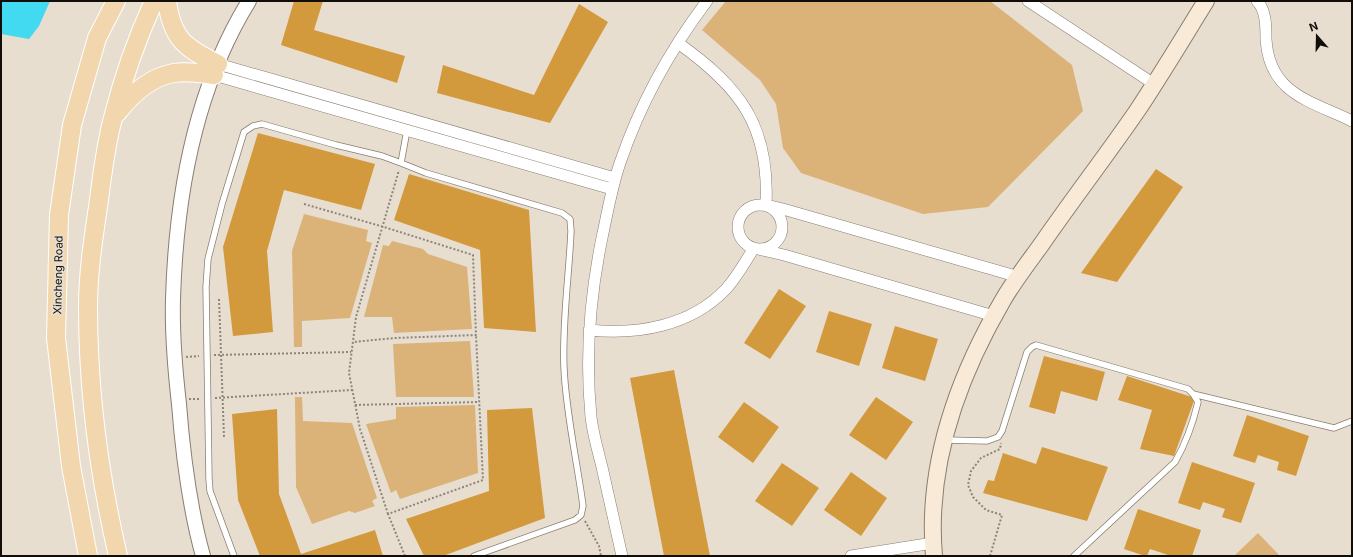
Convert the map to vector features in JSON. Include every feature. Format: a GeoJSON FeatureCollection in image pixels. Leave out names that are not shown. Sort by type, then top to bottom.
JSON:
{"type":"FeatureCollection","features":[{"type":"Feature","properties":{"kind":"main road","name":"Xincheng Road"},"geometry":{"type":"LineString","coordinates":[[88,556],[70,466],[56,338],[59,215],[72,125],[98,38],[116,1]]}},
{"type":"Feature","properties":{"kind":"main road"},"geometry":{"type":"LineString","coordinates":[[118,556],[108,515],[97,434],[92,380],[88,305],[95,230],[107,147],[113,118],[138,42],[154,1]]}},
{"type":"Feature","properties":{"kind":"main road"},"geometry":{"type":"LineString","coordinates":[[167,1],[170,21],[179,38],[186,46],[216,70]]}},
{"type":"Feature","properties":{"kind":"main road"},"geometry":{"type":"LineString","coordinates":[[929,550],[924,510],[926,483],[938,420],[953,377],[967,346],[989,315],[1013,275],[1137,111],[1150,81],[1194,1]]}},
{"type":"Feature","properties":{"kind":"main road"},"geometry":{"type":"LineString","coordinates":[[1150,81],[1206,1]]}},
{"type":"Feature","properties":{"kind":"main road"},"geometry":{"type":"LineString","coordinates":[[113,118],[133,95],[156,78],[174,73],[216,70]]}},
{"type":"Feature","properties":{"kind":"main road"},"geometry":{"type":"LineString","coordinates":[[929,550],[935,487],[944,440],[958,395],[977,350],[989,315]]}},
{"type":"Feature","properties":{"kind":"street"},"geometry":{"type":"LineString","coordinates":[[203,556],[185,473],[178,399],[173,300],[178,226],[183,187],[196,130],[216,70],[242,12],[249,1]]}},
{"type":"Feature","properties":{"kind":"street"},"geometry":{"type":"LineString","coordinates":[[622,556],[592,419],[588,369],[589,330],[594,280],[614,183],[624,150],[660,72],[678,43],[708,1]]}},
{"type":"Feature","properties":{"kind":"street"},"geometry":{"type":"LineString","coordinates":[[1028,1],[1150,81]]}},
{"type":"Feature","properties":{"kind":"street"},"geometry":{"type":"LineString","coordinates":[[1257,1],[1262,6],[1266,28],[1267,49],[1277,75],[1284,85],[1296,95],[1311,103],[1352,121]]}},
{"type":"Feature","properties":{"kind":"street"},"geometry":{"type":"LineString","coordinates":[[678,43],[715,72],[726,83],[751,117],[760,141],[765,164],[766,205]]}},
{"type":"Feature","properties":{"kind":"street"},"geometry":{"type":"LineString","coordinates":[[216,70],[407,130],[614,183]]}},
{"type":"Feature","properties":{"kind":"street"},"geometry":{"type":"LineString","coordinates":[[216,70],[614,183]]}},
{"type":"Feature","properties":{"kind":"street"},"geometry":{"type":"LineString","coordinates":[[754,248],[768,248],[779,239],[782,233],[783,226],[778,213],[766,205]]}},
{"type":"Feature","properties":{"kind":"street"},"geometry":{"type":"LineString","coordinates":[[989,315],[784,255],[754,248],[748,245],[739,234],[739,221],[746,210],[752,206],[766,205],[1013,275]]}},
{"type":"Feature","properties":{"kind":"street"},"geometry":{"type":"LineString","coordinates":[[589,330],[620,332],[644,330],[659,327],[679,320],[713,301],[726,289],[754,248]]}},
{"type":"Feature","properties":{"kind":"street"},"geometry":{"type":"LineString","coordinates":[[851,556],[929,550]]}},
{"type":"Feature","properties":{"kind":"lane"},"geometry":{"type":"LineString","coordinates":[[234,556],[210,491],[207,398],[208,356],[206,327],[208,260],[222,204],[244,132],[253,126],[262,124],[336,145],[382,156],[434,176],[562,213],[570,219],[572,232],[565,323],[564,367],[568,409],[583,506],[581,515],[575,520],[474,556]]}},
{"type":"Feature","properties":{"kind":"lane"},"geometry":{"type":"LineString","coordinates":[[401,163],[407,130]]}},
{"type":"Feature","properties":{"kind":"lane"},"geometry":{"type":"LineString","coordinates":[[944,440],[987,441],[998,437],[1002,431],[1027,352],[1036,345],[1118,369],[1160,379],[1188,389],[1198,402],[1194,420],[1182,450],[1175,462],[1074,556]]}},
{"type":"Feature","properties":{"kind":"lane"},"geometry":{"type":"LineString","coordinates":[[1193,394],[1334,428],[1352,421]]}},
{"type":"Feature","properties":{"kind":"path"},"geometry":{"type":"LineString","coordinates":[[401,163],[384,227],[356,317],[349,373],[360,429],[388,514],[405,556]]}},
{"type":"Feature","properties":{"kind":"path"},"geometry":{"type":"LineString","coordinates":[[304,204],[473,255],[478,402],[483,480],[388,514]]}},
{"type":"Feature","properties":{"kind":"path"},"geometry":{"type":"LineString","coordinates":[[219,299],[224,437]]}},
{"type":"Feature","properties":{"kind":"path"},"geometry":{"type":"LineString","coordinates":[[353,342],[395,338],[476,335]]}},
{"type":"Feature","properties":{"kind":"path"},"geometry":{"type":"LineString","coordinates":[[175,358],[221,355],[352,352]]}},
{"type":"Feature","properties":{"kind":"path"},"geometry":{"type":"LineString","coordinates":[[178,399],[223,398],[352,390]]}},
{"type":"Feature","properties":{"kind":"path"},"geometry":{"type":"LineString","coordinates":[[355,405],[478,402]]}},
{"type":"Feature","properties":{"kind":"path"},"geometry":{"type":"LineString","coordinates":[[990,556],[1002,515],[986,510],[973,497],[968,485],[970,470],[981,458],[1000,449],[1002,431]]}},
{"type":"Feature","properties":{"kind":"path"},"geometry":{"type":"LineString","coordinates":[[581,515],[599,546],[601,556]]}},
{"type":"Feature","properties":{"kind":"shaded area"},"geometry":{"type":"Polygon","coordinates":[[[726,1],[990,1],[1072,65],[1083,111],[988,207],[923,214],[801,173],[783,148],[776,104],[760,80],[702,30],[726,1]]]}},
{"type":"Feature","properties":{"kind":"shaded area"},"geometry":{"type":"Polygon","coordinates":[[[304,214],[368,230],[366,241],[372,243],[350,318],[302,321],[302,347],[294,347],[292,251],[304,214]]]}},
{"type":"Feature","properties":{"kind":"shaded area"},"geometry":{"type":"Polygon","coordinates":[[[392,241],[423,249],[428,254],[467,267],[472,329],[394,333],[392,317],[364,317],[383,245],[389,246],[392,241]]]}},
{"type":"Feature","properties":{"kind":"shaded area"},"geometry":{"type":"Polygon","coordinates":[[[470,341],[474,397],[396,397],[393,344],[470,341]]]}},
{"type":"Feature","properties":{"kind":"shaded area"},"geometry":{"type":"Polygon","coordinates":[[[295,397],[302,397],[303,421],[352,423],[377,498],[372,501],[375,506],[355,513],[349,511],[312,524],[296,487],[295,397]]]}},
{"type":"Feature","properties":{"kind":"shaded area"},"geometry":{"type":"Polygon","coordinates":[[[475,405],[478,473],[400,499],[396,490],[391,493],[366,424],[396,419],[396,407],[475,405]]]}},
{"type":"Feature","properties":{"kind":"shaded area"},"geometry":{"type":"Polygon","coordinates":[[[1258,533],[1280,556],[1234,556],[1258,533]]]}},
{"type":"Feature","properties":{"kind":"water"},"geometry":{"type":"Polygon","coordinates":[[[1,1],[50,1],[39,26],[29,39],[1,34],[1,1]]]}},
{"type":"Feature","properties":{"kind":"building"},"geometry":{"type":"Polygon","coordinates":[[[294,1],[323,1],[314,30],[405,56],[397,83],[281,45],[294,1]]]}},
{"type":"Feature","properties":{"kind":"building"},"geometry":{"type":"Polygon","coordinates":[[[579,4],[608,22],[550,123],[437,93],[443,65],[534,95],[579,4]]]}},
{"type":"Feature","properties":{"kind":"building"},"geometry":{"type":"Polygon","coordinates":[[[258,133],[375,164],[361,210],[284,190],[267,251],[273,332],[233,336],[223,247],[258,133]]]}},
{"type":"Feature","properties":{"kind":"building"},"geometry":{"type":"Polygon","coordinates":[[[1156,169],[1183,187],[1117,282],[1081,273],[1156,169]]]}},
{"type":"Feature","properties":{"kind":"building"},"geometry":{"type":"Polygon","coordinates":[[[409,174],[529,210],[536,332],[484,328],[480,250],[394,220],[409,174]]]}},
{"type":"Feature","properties":{"kind":"building"},"geometry":{"type":"Polygon","coordinates":[[[779,289],[806,306],[770,359],[744,343],[779,289]]]}},
{"type":"Feature","properties":{"kind":"building"},"geometry":{"type":"Polygon","coordinates":[[[829,311],[872,324],[859,366],[816,352],[829,311]]]}},
{"type":"Feature","properties":{"kind":"building"},"geometry":{"type":"Polygon","coordinates":[[[895,326],[938,339],[925,381],[882,368],[895,326]]]}},
{"type":"Feature","properties":{"kind":"building"},"geometry":{"type":"Polygon","coordinates":[[[1044,356],[1105,372],[1097,401],[1061,391],[1055,414],[1029,407],[1044,356]]]}},
{"type":"Feature","properties":{"kind":"building"},"geometry":{"type":"Polygon","coordinates":[[[674,370],[710,556],[664,556],[630,378],[674,370]]]}},
{"type":"Feature","properties":{"kind":"building"},"geometry":{"type":"Polygon","coordinates":[[[1127,376],[1195,398],[1174,456],[1140,449],[1152,410],[1118,400],[1127,376]]]}},
{"type":"Feature","properties":{"kind":"building"},"geometry":{"type":"Polygon","coordinates":[[[876,397],[913,422],[886,460],[849,435],[876,397]]]}},
{"type":"Feature","properties":{"kind":"building"},"geometry":{"type":"Polygon","coordinates":[[[744,402],[779,427],[753,463],[718,437],[744,402]]]}},
{"type":"Feature","properties":{"kind":"building"},"geometry":{"type":"Polygon","coordinates":[[[532,408],[545,518],[443,556],[424,556],[406,519],[489,491],[487,410],[532,408]]]}},
{"type":"Feature","properties":{"kind":"building"},"geometry":{"type":"Polygon","coordinates":[[[277,409],[279,494],[301,554],[375,530],[383,556],[260,556],[238,500],[232,414],[277,409]]]}},
{"type":"Feature","properties":{"kind":"building"},"geometry":{"type":"Polygon","coordinates":[[[1247,415],[1309,436],[1296,476],[1277,470],[1279,462],[1258,455],[1255,463],[1233,456],[1247,415]]]}},
{"type":"Feature","properties":{"kind":"building"},"geometry":{"type":"Polygon","coordinates":[[[1042,447],[1108,467],[1087,521],[983,493],[988,480],[994,481],[1003,453],[1036,464],[1042,447]]]}},
{"type":"Feature","properties":{"kind":"building"},"geometry":{"type":"Polygon","coordinates":[[[1192,462],[1255,483],[1241,523],[1222,517],[1225,509],[1203,502],[1200,510],[1178,503],[1192,462]]]}},
{"type":"Feature","properties":{"kind":"building"},"geometry":{"type":"Polygon","coordinates":[[[782,463],[819,488],[792,526],[755,501],[782,463]]]}},
{"type":"Feature","properties":{"kind":"building"},"geometry":{"type":"Polygon","coordinates":[[[851,472],[887,498],[861,536],[824,510],[851,472]]]}},
{"type":"Feature","properties":{"kind":"building"},"geometry":{"type":"Polygon","coordinates":[[[1138,509],[1201,530],[1192,556],[1171,556],[1150,549],[1147,556],[1145,556],[1124,549],[1138,509]]]}}]}
